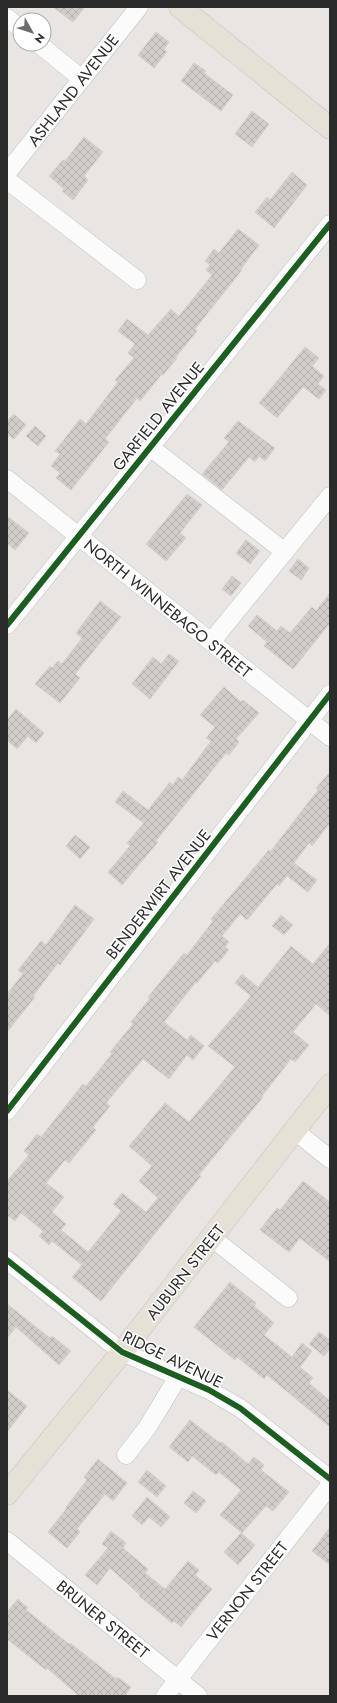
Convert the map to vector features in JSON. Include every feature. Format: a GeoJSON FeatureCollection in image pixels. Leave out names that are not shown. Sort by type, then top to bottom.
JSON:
{"type":"FeatureCollection","features":[{"type":"Feature","properties":{"kind":"main road"},"geometry":{"type":"LineString","coordinates":[[180,7],[330,128]]}},
{"type":"Feature","properties":{"kind":"main road","name":"AUBURN STREET"},"geometry":{"type":"LineString","coordinates":[[7,1494],[122,1352],[330,1085]]}},
{"type":"Feature","properties":{"kind":"street","name":"ASHLAND AVENUE"},"geometry":{"type":"LineString","coordinates":[[7,173],[138,7]]}},
{"type":"Feature","properties":{"kind":"street"},"geometry":{"type":"LineString","coordinates":[[49,52],[82,79]]}},
{"type":"Feature","properties":{"kind":"street"},"geometry":{"type":"LineString","coordinates":[[7,180],[137,280]]}},
{"type":"Feature","properties":{"kind":"street","name":"GARFIELD AVENUE"},"geometry":{"type":"LineString","coordinates":[[7,625],[330,224]]}},
{"type":"Feature","properties":{"kind":"street"},"geometry":{"type":"LineString","coordinates":[[150,447],[285,552]]}},
{"type":"Feature","properties":{"kind":"street","name":"NORTH WINNEBAGO STREET"},"geometry":{"type":"LineString","coordinates":[[7,478],[330,737]]}},
{"type":"Feature","properties":{"kind":"street"},"geometry":{"type":"LineString","coordinates":[[212,642],[330,496]]}},
{"type":"Feature","properties":{"kind":"street","name":"BENDERWIRT AVENUE"},"geometry":{"type":"LineString","coordinates":[[7,1111],[330,694]]}},
{"type":"Feature","properties":{"kind":"street"},"geometry":{"type":"LineString","coordinates":[[294,1130],[330,1159]]}},
{"type":"Feature","properties":{"kind":"street"},"geometry":{"type":"LineString","coordinates":[[211,1237],[288,1298]]}},
{"type":"Feature","properties":{"kind":"street","name":"RIDGE AVENUE"},"geometry":{"type":"LineString","coordinates":[[7,1260],[122,1352],[209,1390],[240,1408],[330,1479]]}},
{"type":"Feature","properties":{"kind":"street"},"geometry":{"type":"LineString","coordinates":[[126,1455],[148,1428],[178,1377]]}},
{"type":"Feature","properties":{"kind":"street","name":"VERNON STREET"},"geometry":{"type":"LineString","coordinates":[[165,1696],[330,1485]]}},
{"type":"Feature","properties":{"kind":"street","name":"BRUNER STREET"},"geometry":{"type":"LineString","coordinates":[[7,1541],[198,1696]]}},
{"type":"Feature","properties":{"kind":"building"},"geometry":{"type":"Polygon","coordinates":[[[53,7],[85,7],[73,22],[53,7]]]}},
{"type":"Feature","properties":{"kind":"building"},"geometry":{"type":"Polygon","coordinates":[[[156,32],[169,42],[164,49],[167,52],[154,68],[138,55],[156,32]]]}},
{"type":"Feature","properties":{"kind":"building"},"geometry":{"type":"Polygon","coordinates":[[[194,63],[206,71],[204,73],[233,95],[221,111],[181,81],[194,63]]]}},
{"type":"Feature","properties":{"kind":"building"},"geometry":{"type":"Polygon","coordinates":[[[252,111],[269,124],[252,147],[235,134],[252,111]]]}},
{"type":"Feature","properties":{"kind":"building"},"geometry":{"type":"Polygon","coordinates":[[[84,137],[103,152],[84,176],[88,180],[73,200],[62,191],[64,189],[49,176],[63,160],[65,161],[84,137]]]}},
{"type":"Feature","properties":{"kind":"building"},"geometry":{"type":"Polygon","coordinates":[[[292,172],[307,185],[274,228],[255,212],[267,197],[270,200],[292,172]]]}},
{"type":"Feature","properties":{"kind":"building"},"geometry":{"type":"Polygon","coordinates":[[[238,229],[259,245],[241,269],[242,270],[195,329],[197,331],[176,357],[177,358],[140,401],[137,398],[105,439],[109,442],[71,490],[56,478],[60,473],[51,466],[60,454],[55,451],[80,419],[86,424],[118,382],[115,380],[134,358],[128,353],[135,344],[118,331],[127,319],[148,335],[171,309],[179,316],[212,275],[206,270],[210,265],[205,261],[214,249],[219,253],[238,229]]]}},
{"type":"Feature","properties":{"kind":"building"},"geometry":{"type":"Polygon","coordinates":[[[305,347],[319,358],[312,366],[324,376],[318,384],[326,390],[319,399],[303,387],[277,418],[259,403],[305,347]]]}},
{"type":"Feature","properties":{"kind":"building"},"geometry":{"type":"Polygon","coordinates":[[[14,414],[26,425],[14,439],[7,434],[7,421],[14,414]]]}},
{"type":"Feature","properties":{"kind":"building"},"geometry":{"type":"Polygon","coordinates":[[[238,421],[275,448],[265,461],[259,456],[255,462],[249,457],[222,490],[202,474],[229,442],[224,438],[238,421]]]}},
{"type":"Feature","properties":{"kind":"building"},"geometry":{"type":"Polygon","coordinates":[[[35,426],[46,436],[38,446],[26,436],[35,426]]]}},
{"type":"Feature","properties":{"kind":"building"},"geometry":{"type":"Polygon","coordinates":[[[187,494],[202,505],[180,533],[186,538],[166,561],[146,544],[187,494]]]}},
{"type":"Feature","properties":{"kind":"building"},"geometry":{"type":"Polygon","coordinates":[[[7,516],[29,533],[15,550],[7,543],[7,516]]]}},
{"type":"Feature","properties":{"kind":"building"},"geometry":{"type":"Polygon","coordinates":[[[246,540],[260,551],[250,564],[236,553],[246,540]]]}},
{"type":"Feature","properties":{"kind":"building"},"geometry":{"type":"Polygon","coordinates":[[[298,559],[309,568],[301,580],[289,571],[298,559]]]}},
{"type":"Feature","properties":{"kind":"building"},"geometry":{"type":"Polygon","coordinates":[[[232,576],[241,583],[231,596],[222,589],[232,576]]]}},
{"type":"Feature","properties":{"kind":"building"},"geometry":{"type":"Polygon","coordinates":[[[330,593],[330,623],[293,669],[264,646],[267,642],[248,626],[257,615],[277,631],[281,626],[290,633],[312,607],[316,611],[330,593]]]}},
{"type":"Feature","properties":{"kind":"building"},"geometry":{"type":"Polygon","coordinates":[[[100,601],[121,617],[75,674],[80,678],[60,703],[35,684],[50,666],[52,668],[58,661],[62,664],[82,638],[76,633],[100,601]]]}},
{"type":"Feature","properties":{"kind":"building"},"geometry":{"type":"Polygon","coordinates":[[[169,654],[179,661],[150,699],[132,684],[153,657],[161,664],[169,654]]]}},
{"type":"Feature","properties":{"kind":"building"},"geometry":{"type":"Polygon","coordinates":[[[224,687],[241,702],[243,700],[259,713],[236,739],[239,742],[229,755],[226,753],[156,841],[158,842],[122,885],[108,872],[130,846],[127,843],[144,823],[115,802],[123,791],[148,810],[170,782],[173,785],[178,777],[182,780],[211,741],[206,738],[215,727],[200,715],[224,687]]]}},
{"type":"Feature","properties":{"kind":"building"},"geometry":{"type":"Polygon","coordinates":[[[16,709],[44,733],[36,743],[28,736],[17,749],[7,740],[7,720],[16,709]]]}},
{"type":"Feature","properties":{"kind":"building"},"geometry":{"type":"Polygon","coordinates":[[[330,772],[330,823],[312,846],[309,843],[294,863],[317,880],[308,892],[287,876],[279,886],[277,884],[247,920],[240,914],[222,936],[229,942],[225,947],[229,950],[218,963],[215,961],[197,983],[196,982],[164,1022],[187,1040],[191,1035],[204,1046],[193,1060],[187,1055],[169,1079],[143,1059],[106,1103],[110,1106],[93,1127],[96,1130],[69,1163],[65,1160],[46,1183],[64,1197],[52,1212],[66,1224],[61,1230],[88,1252],[121,1211],[113,1204],[122,1193],[146,1212],[158,1198],[139,1181],[152,1166],[129,1146],[165,1103],[189,1122],[235,1067],[208,1046],[251,996],[235,983],[242,974],[258,987],[291,946],[313,964],[330,943],[330,1016],[316,1004],[293,1032],[309,1045],[295,1062],[291,1059],[262,1096],[263,1097],[199,1175],[201,1176],[101,1301],[72,1277],[82,1265],[52,1241],[49,1245],[39,1236],[43,1231],[21,1213],[15,1221],[7,1215],[7,1181],[29,1155],[24,1151],[37,1134],[41,1137],[83,1084],[86,1086],[112,1054],[110,1052],[133,1024],[131,1022],[150,998],[148,997],[184,953],[187,955],[213,921],[211,919],[269,850],[270,852],[318,790],[316,788],[330,772]]]}},
{"type":"Feature","properties":{"kind":"building"},"geometry":{"type":"Polygon","coordinates":[[[75,835],[90,847],[80,859],[66,846],[75,835]]]}},
{"type":"Feature","properties":{"kind":"building"},"geometry":{"type":"Polygon","coordinates":[[[75,905],[94,919],[60,965],[58,963],[33,996],[35,997],[7,1032],[7,994],[23,974],[18,970],[41,941],[46,945],[75,905]]]}},
{"type":"Feature","properties":{"kind":"building"},"geometry":{"type":"Polygon","coordinates":[[[281,915],[293,925],[284,935],[272,926],[281,915]]]}},
{"type":"Feature","properties":{"kind":"building"},"geometry":{"type":"Polygon","coordinates":[[[303,1181],[330,1202],[330,1262],[300,1238],[289,1252],[260,1230],[277,1208],[280,1210],[303,1181]]]}},
{"type":"Feature","properties":{"kind":"building"},"geometry":{"type":"Polygon","coordinates":[[[230,1282],[256,1303],[254,1306],[274,1323],[264,1335],[292,1357],[302,1343],[312,1351],[300,1367],[313,1378],[309,1383],[330,1401],[330,1427],[267,1375],[264,1379],[237,1357],[235,1360],[194,1327],[230,1282]]]}},
{"type":"Feature","properties":{"kind":"building"},"geometry":{"type":"Polygon","coordinates":[[[7,1304],[50,1338],[52,1336],[71,1351],[59,1365],[16,1327],[7,1338],[7,1304]]]}},
{"type":"Feature","properties":{"kind":"building"},"geometry":{"type":"Polygon","coordinates":[[[319,1332],[330,1340],[330,1349],[324,1356],[309,1344],[319,1332]]]}},
{"type":"Feature","properties":{"kind":"building"},"geometry":{"type":"Polygon","coordinates":[[[7,1390],[27,1406],[7,1432],[7,1390]]]}},
{"type":"Feature","properties":{"kind":"building"},"geometry":{"type":"Polygon","coordinates":[[[190,1420],[220,1443],[222,1442],[248,1464],[254,1457],[264,1465],[261,1470],[289,1492],[273,1511],[266,1506],[242,1533],[220,1515],[241,1490],[219,1472],[216,1475],[192,1456],[188,1462],[169,1447],[190,1420]]]}},
{"type":"Feature","properties":{"kind":"building"},"geometry":{"type":"Polygon","coordinates":[[[98,1459],[127,1483],[113,1501],[105,1494],[77,1529],[80,1532],[67,1548],[48,1532],[87,1480],[84,1477],[98,1459]]]}},
{"type":"Feature","properties":{"kind":"building"},"geometry":{"type":"Polygon","coordinates":[[[147,1470],[166,1486],[157,1497],[138,1482],[147,1470]]]}},
{"type":"Feature","properties":{"kind":"building"},"geometry":{"type":"Polygon","coordinates":[[[193,1491],[206,1501],[196,1513],[184,1503],[193,1491]]]}},
{"type":"Feature","properties":{"kind":"building"},"geometry":{"type":"Polygon","coordinates":[[[147,1497],[170,1517],[161,1527],[149,1517],[142,1525],[132,1516],[147,1497]]]}},
{"type":"Feature","properties":{"kind":"building"},"geometry":{"type":"Polygon","coordinates":[[[330,1527],[330,1565],[312,1551],[330,1527]]]}},
{"type":"Feature","properties":{"kind":"building"},"geometry":{"type":"Polygon","coordinates":[[[111,1531],[126,1543],[123,1548],[148,1569],[145,1573],[165,1589],[188,1561],[199,1570],[195,1575],[212,1589],[181,1627],[174,1621],[172,1623],[139,1596],[140,1595],[110,1568],[97,1585],[85,1575],[108,1548],[102,1544],[111,1531]]]}},
{"type":"Feature","properties":{"kind":"building"},"geometry":{"type":"Polygon","coordinates":[[[241,1533],[255,1545],[238,1565],[224,1552],[241,1533]]]}},
{"type":"Feature","properties":{"kind":"building"},"geometry":{"type":"Polygon","coordinates":[[[18,1599],[28,1608],[26,1610],[69,1644],[70,1643],[116,1679],[117,1677],[131,1687],[125,1696],[79,1696],[47,1668],[46,1670],[7,1639],[7,1612],[18,1599]]]}},
{"type":"Feature","properties":{"kind":"cycle path"},"geometry":{"type":"LineString","coordinates":[[7,625],[330,224]]}},
{"type":"Feature","properties":{"kind":"cycle path"},"geometry":{"type":"LineString","coordinates":[[7,1111],[330,694]]}},
{"type":"Feature","properties":{"kind":"cycle path"},"geometry":{"type":"LineString","coordinates":[[7,1260],[122,1352],[209,1390],[240,1408],[330,1479]]}}]}
